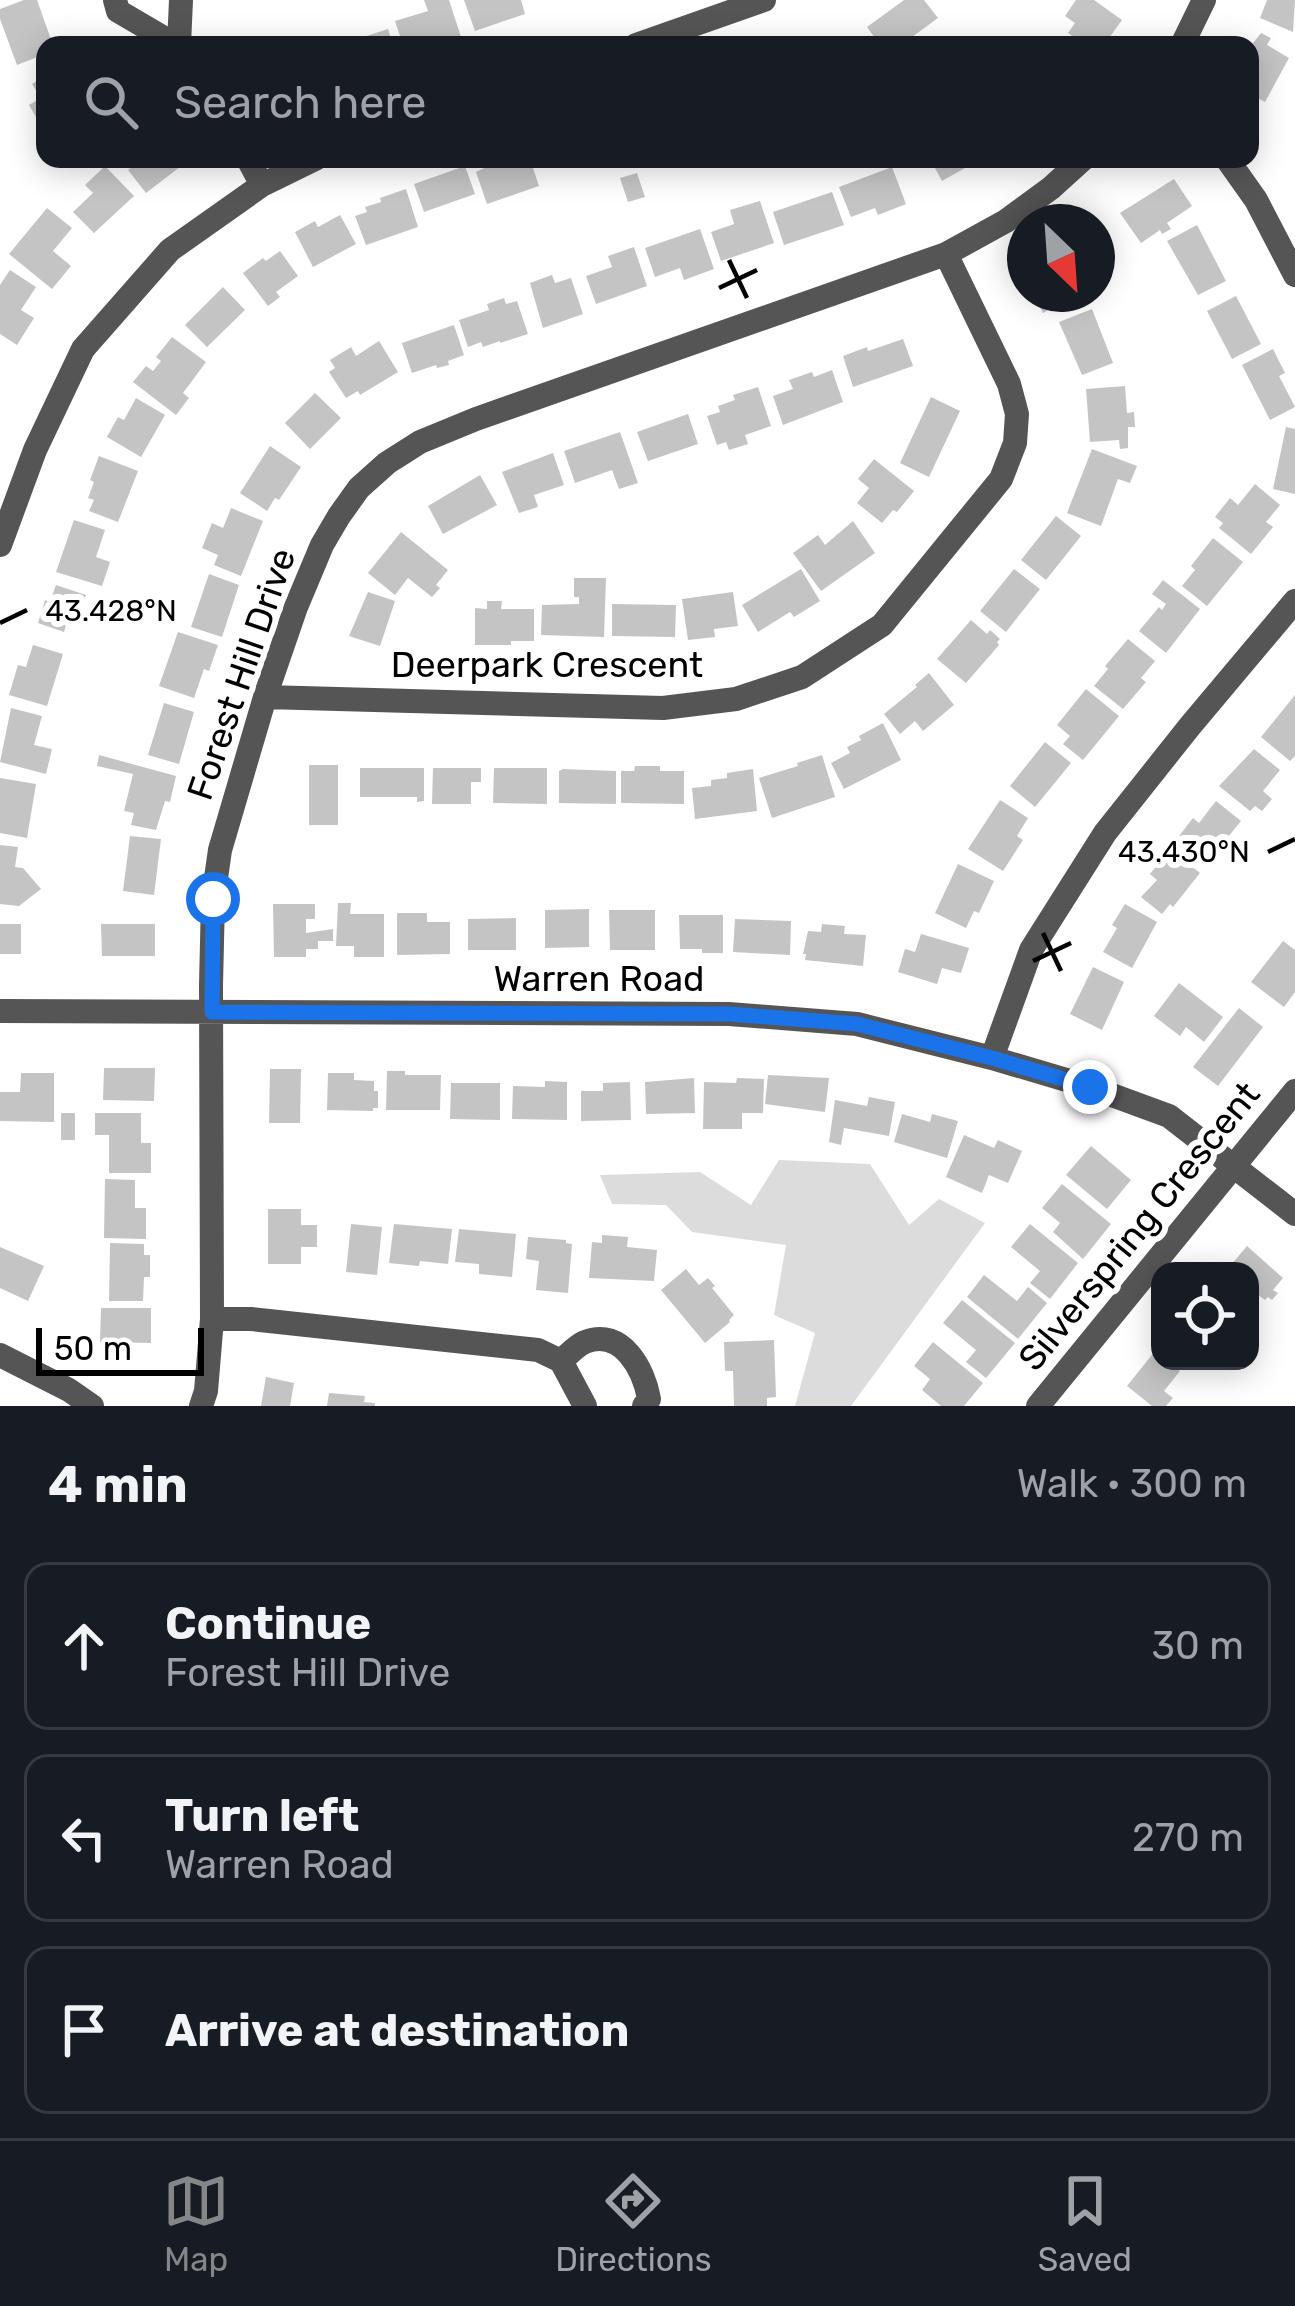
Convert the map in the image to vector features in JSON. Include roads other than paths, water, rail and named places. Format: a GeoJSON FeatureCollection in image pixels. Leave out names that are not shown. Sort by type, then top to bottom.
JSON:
{"type":"FeatureCollection","features":[{"type":"Feature","properties":{"kind":"street"},"geometry":{"type":"LineString","coordinates":[[116,0],[118,11],[162,36]]}},
{"type":"Feature","properties":{"kind":"street"},"geometry":{"type":"LineString","coordinates":[[179,36],[181,0]]}},
{"type":"Feature","properties":{"kind":"street"},"geometry":{"type":"LineString","coordinates":[[662,36],[764,0]]}},
{"type":"Feature","properties":{"kind":"street"},"geometry":{"type":"LineString","coordinates":[[1186,36],[1204,0]]}},
{"type":"Feature","properties":{"kind":"street"},"geometry":{"type":"LineString","coordinates":[[253,168],[262,185]]}},
{"type":"Feature","properties":{"kind":"street"},"geometry":{"type":"LineString","coordinates":[[0,544],[35,449],[83,349],[170,250],[262,185],[297,168]]}},
{"type":"Feature","properties":{"kind":"street","name":"Forest Hill Drive"},"geometry":{"type":"LineString","coordinates":[[201,1406],[212,1319],[213,899],[220,850],[296,607],[322,545],[359,488],[420,442],[476,418],[946,254],[1006,221],[1073,168]]}},
{"type":"Feature","properties":{"kind":"street"},"geometry":{"type":"LineString","coordinates":[[1233,168],[1256,200],[1295,275]]}},
{"type":"Feature","properties":{"kind":"street","name":"Deerpark Crescent"},"geometry":{"type":"LineString","coordinates":[[265,697],[663,708],[736,699],[802,677],[881,625],[1001,479],[1015,443],[1017,414],[1009,384],[946,254]]}},
{"type":"Feature","properties":{"kind":"street"},"geometry":{"type":"LineString","coordinates":[[992,1058],[1031,950],[1105,833],[1295,601]]}},
{"type":"Feature","properties":{"kind":"street","name":"Warren Road"},"geometry":{"type":"LineString","coordinates":[[0,1011],[729,1014],[857,1024],[992,1058],[1169,1116],[1295,1214]]}},
{"type":"Feature","properties":{"kind":"street","name":"Silverspring Crescent"},"geometry":{"type":"LineString","coordinates":[[1038,1406],[1295,1091]]}},
{"type":"Feature","properties":{"kind":"street"},"geometry":{"type":"LineString","coordinates":[[212,1319],[251,1319],[538,1350],[561,1361],[585,1406]]}},
{"type":"Feature","properties":{"kind":"street"},"geometry":{"type":"LineString","coordinates":[[561,1361],[584,1342],[606,1340],[628,1351],[644,1375],[649,1400],[644,1406]]}},
{"type":"Feature","properties":{"kind":"street"},"geometry":{"type":"LineString","coordinates":[[0,1355],[92,1406]]}}]}
